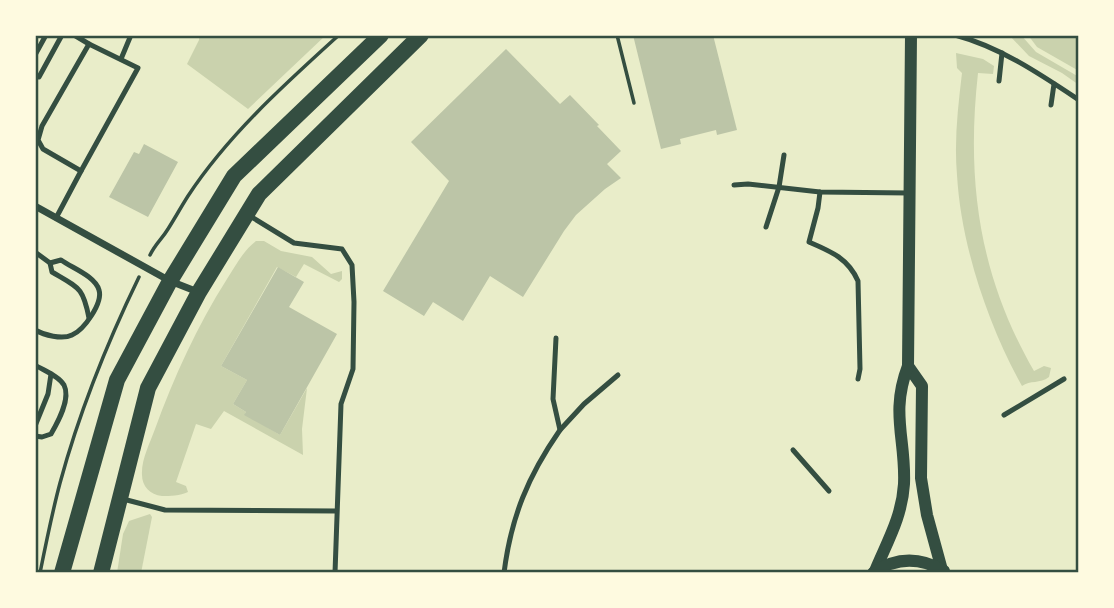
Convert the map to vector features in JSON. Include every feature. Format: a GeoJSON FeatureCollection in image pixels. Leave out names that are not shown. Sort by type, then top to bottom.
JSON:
{"type":"FeatureCollection","features":[{"type":"Feature","properties":{"kind":"main road"},"geometry":{"type":"LineString","coordinates":[[62,573],[117,380],[170,281],[234,176],[381,35]]}},
{"type":"Feature","properties":{"kind":"main road"},"geometry":{"type":"LineString","coordinates":[[101,573],[148,388],[199,292],[259,194],[421,35]]}},
{"type":"Feature","properties":{"kind":"street"},"geometry":{"type":"LineString","coordinates":[[874,572],[892,537],[904,482],[899,407],[901,386],[908,366],[911,35]]}},
{"type":"Feature","properties":{"kind":"street"},"geometry":{"type":"LineString","coordinates":[[35,206],[170,281],[199,292]]}},
{"type":"Feature","properties":{"kind":"street"},"geometry":{"type":"LineString","coordinates":[[908,366],[922,386],[921,478],[927,515],[944,571]]}},
{"type":"Feature","properties":{"kind":"street"},"geometry":{"type":"LineString","coordinates":[[874,572],[891,563],[908,560],[926,562],[944,571]]}},
{"type":"Feature","properties":{"kind":"lane"},"geometry":{"type":"LineString","coordinates":[[35,55],[46,35]]}},
{"type":"Feature","properties":{"kind":"lane"},"geometry":{"type":"LineString","coordinates":[[39,76],[62,35]]}},
{"type":"Feature","properties":{"kind":"lane"},"geometry":{"type":"LineString","coordinates":[[56,218],[138,68],[74,35]]}},
{"type":"Feature","properties":{"kind":"lane"},"geometry":{"type":"LineString","coordinates":[[121,59],[131,35]]}},
{"type":"Feature","properties":{"kind":"lane"},"geometry":{"type":"LineString","coordinates":[[954,35],[1002,52],[1079,100]]}},
{"type":"Feature","properties":{"kind":"lane"},"geometry":{"type":"LineString","coordinates":[[80,171],[43,149],[38,140],[42,125],[89,44]]}},
{"type":"Feature","properties":{"kind":"lane"},"geometry":{"type":"LineString","coordinates":[[999,81],[1002,52]]}},
{"type":"Feature","properties":{"kind":"lane"},"geometry":{"type":"LineString","coordinates":[[1051,105],[1054,84]]}},
{"type":"Feature","properties":{"kind":"lane"},"geometry":{"type":"LineString","coordinates":[[35,122],[42,125]]}},
{"type":"Feature","properties":{"kind":"lane"},"geometry":{"type":"LineString","coordinates":[[766,226],[779,187],[784,155]]}},
{"type":"Feature","properties":{"kind":"lane"},"geometry":{"type":"LineString","coordinates":[[734,185],[820,192],[909,193]]}},
{"type":"Feature","properties":{"kind":"lane"},"geometry":{"type":"LineString","coordinates":[[820,192],[809,242],[844,259],[858,281],[858,379]]}},
{"type":"Feature","properties":{"kind":"lane"},"geometry":{"type":"LineString","coordinates":[[247,214],[294,243],[342,249],[352,265],[353,369],[341,404],[335,512],[335,573]]}},
{"type":"Feature","properties":{"kind":"lane"},"geometry":{"type":"LineString","coordinates":[[35,252],[50,263],[52,272],[76,286],[84,296],[89,319]]}},
{"type":"Feature","properties":{"kind":"lane"},"geometry":{"type":"LineString","coordinates":[[38,332],[59,337],[72,335],[89,319],[100,301],[99,289],[93,281],[61,260],[50,263]]}},
{"type":"Feature","properties":{"kind":"lane"},"geometry":{"type":"LineString","coordinates":[[556,338],[553,399],[560,430]]}},
{"type":"Feature","properties":{"kind":"lane"},"geometry":{"type":"LineString","coordinates":[[35,366],[51,374],[65,387],[65,399],[51,435],[35,436]]}},
{"type":"Feature","properties":{"kind":"lane"},"geometry":{"type":"LineString","coordinates":[[35,426],[42,413],[51,374]]}},
{"type":"Feature","properties":{"kind":"lane"},"geometry":{"type":"LineString","coordinates":[[504,573],[507,550],[522,496],[539,460],[560,430],[584,404],[618,375]]}},
{"type":"Feature","properties":{"kind":"lane"},"geometry":{"type":"LineString","coordinates":[[1004,415],[1064,379]]}},
{"type":"Feature","properties":{"kind":"lane"},"geometry":{"type":"LineString","coordinates":[[793,450],[830,491]]}},
{"type":"Feature","properties":{"kind":"lane"},"geometry":{"type":"LineString","coordinates":[[120,498],[165,510],[335,512]]}},
{"type":"Feature","properties":{"kind":"path"},"geometry":{"type":"LineString","coordinates":[[155,246],[159,238],[166,233],[188,195],[233,139],[291,79],[339,35]]}},
{"type":"Feature","properties":{"kind":"path"},"geometry":{"type":"LineString","coordinates":[[617,35],[634,103]]}},
{"type":"Feature","properties":{"kind":"path"},"geometry":{"type":"LineString","coordinates":[[40,573],[60,484],[80,420],[98,369],[135,286]]}},
{"type":"Feature","properties":{"kind":"green space"},"geometry":{"type":"Polygon","coordinates":[[[199,35],[326,35],[248,109],[187,64],[199,35]]]}},
{"type":"Feature","properties":{"kind":"green space"},"geometry":{"type":"Polygon","coordinates":[[[1009,35],[1021,35],[1036,52],[1079,77],[1079,85],[1029,56],[1009,35]]]}},
{"type":"Feature","properties":{"kind":"green space"},"geometry":{"type":"Polygon","coordinates":[[[1028,35],[1079,35],[1079,71],[1037,47],[1028,35]]]}},
{"type":"Feature","properties":{"kind":"green space"},"geometry":{"type":"Polygon","coordinates":[[[956,53],[983,59],[994,66],[993,74],[978,73],[974,152],[981,227],[1000,300],[1015,335],[1034,371],[1044,366],[1051,368],[1046,379],[1022,386],[998,337],[978,284],[964,229],[956,150],[962,73],[957,68],[956,53]]]}},
{"type":"Feature","properties":{"kind":"green space"},"geometry":{"type":"Polygon","coordinates":[[[256,241],[264,241],[281,251],[312,257],[331,274],[342,271],[342,279],[339,282],[304,264],[296,277],[277,267],[221,366],[247,380],[233,404],[280,435],[307,388],[302,429],[303,455],[224,411],[211,429],[196,424],[176,482],[186,486],[188,492],[172,496],[154,494],[143,483],[143,463],[170,390],[216,297],[240,258],[256,241]]]}},
{"type":"Feature","properties":{"kind":"green space"},"geometry":{"type":"Polygon","coordinates":[[[150,514],[152,517],[141,573],[117,573],[123,534],[129,521],[150,514]]]}},
{"type":"Feature","properties":{"kind":"building"},"geometry":{"type":"Polygon","coordinates":[[[633,35],[713,35],[737,130],[717,135],[716,130],[680,139],[681,144],[661,149],[633,35]]]}},
{"type":"Feature","properties":{"kind":"building"},"geometry":{"type":"Polygon","coordinates":[[[506,49],[560,104],[570,95],[599,125],[597,126],[621,151],[607,164],[621,178],[576,215],[523,297],[490,276],[463,321],[433,302],[424,316],[383,291],[449,181],[411,142],[506,49]]]}},
{"type":"Feature","properties":{"kind":"building"},"geometry":{"type":"Polygon","coordinates":[[[144,144],[178,162],[148,217],[109,197],[134,152],[139,154],[144,144]]]}},
{"type":"Feature","properties":{"kind":"building"},"geometry":{"type":"Polygon","coordinates":[[[278,267],[304,282],[289,307],[337,334],[280,435],[244,415],[246,412],[233,404],[247,380],[221,366],[278,267]]]}}]}
